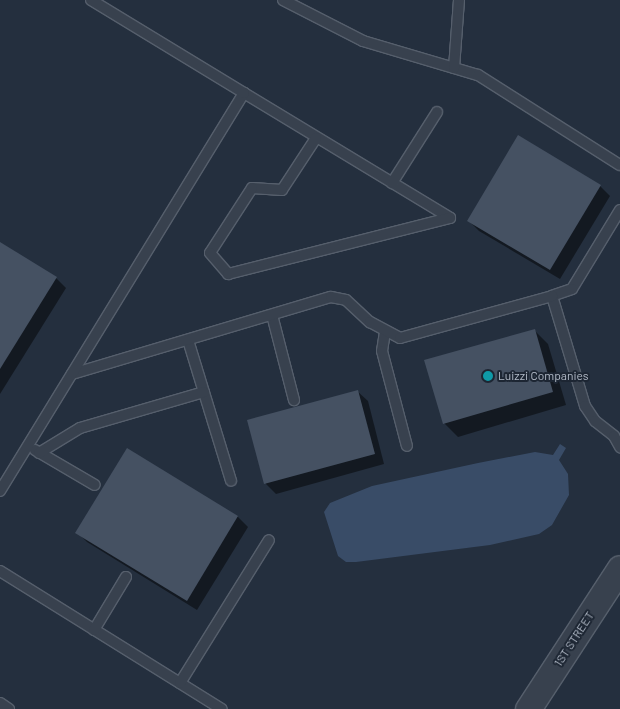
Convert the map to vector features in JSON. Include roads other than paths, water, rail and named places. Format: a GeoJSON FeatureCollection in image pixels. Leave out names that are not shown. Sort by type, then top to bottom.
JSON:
{"type":"FeatureCollection","features":[{"type":"Feature","properties":{"kind":"street","name":"1ST STREET"},"geometry":{"type":"LineString","coordinates":[[528,709],[620,568]]}},
{"type":"Feature","properties":{"kind":"lane"},"geometry":{"type":"LineString","coordinates":[[91,0],[450,218],[228,274],[210,253],[252,188],[282,190],[316,138]]}},
{"type":"Feature","properties":{"kind":"lane"},"geometry":{"type":"LineString","coordinates":[[283,0],[362,41],[478,75],[620,165]]}},
{"type":"Feature","properties":{"kind":"lane"},"geometry":{"type":"LineString","coordinates":[[454,68],[459,0]]}},
{"type":"Feature","properties":{"kind":"lane"},"geometry":{"type":"LineString","coordinates":[[0,491],[244,93]]}},
{"type":"Feature","properties":{"kind":"lane"},"geometry":{"type":"LineString","coordinates":[[392,183],[437,112]]}},
{"type":"Feature","properties":{"kind":"lane"},"geometry":{"type":"LineString","coordinates":[[72,374],[331,297],[346,300],[385,332],[400,338],[552,296],[572,289],[620,210]]}},
{"type":"Feature","properties":{"kind":"lane"},"geometry":{"type":"LineString","coordinates":[[552,296],[585,406],[595,422],[617,437],[620,447]]}},
{"type":"Feature","properties":{"kind":"lane"},"geometry":{"type":"LineString","coordinates":[[272,315],[294,400]]}},
{"type":"Feature","properties":{"kind":"lane"},"geometry":{"type":"LineString","coordinates":[[385,332],[382,351],[407,446]]}},
{"type":"Feature","properties":{"kind":"lane"},"geometry":{"type":"LineString","coordinates":[[188,340],[230,481]]}},
{"type":"Feature","properties":{"kind":"lane"},"geometry":{"type":"LineString","coordinates":[[39,453],[80,428],[204,392]]}},
{"type":"Feature","properties":{"kind":"lane"},"geometry":{"type":"LineString","coordinates":[[27,446],[95,486]]}},
{"type":"Feature","properties":{"kind":"lane"},"geometry":{"type":"LineString","coordinates":[[180,683],[270,540]]}},
{"type":"Feature","properties":{"kind":"lane"},"geometry":{"type":"LineString","coordinates":[[0,571],[222,709]]}},
{"type":"Feature","properties":{"kind":"lane"},"geometry":{"type":"LineString","coordinates":[[94,630],[126,577]]}},
{"type":"Feature","properties":{"kind":"lane"},"geometry":{"type":"LineString","coordinates":[[0,703],[9,709]]}},
{"type":"Feature","properties":{"kind":"water"},"geometry":{"type":"Polygon","coordinates":[[[560,444],[566,448],[559,460],[568,474],[569,495],[552,525],[539,534],[490,545],[356,562],[346,562],[338,556],[324,512],[330,503],[372,486],[478,463],[535,452],[553,455],[560,444]]]}},
{"type":"Feature","properties":{"kind":"place","name":"Luizzi Companies"},"geometry":{"type":"Point","coordinates":[488,376]}}]}
